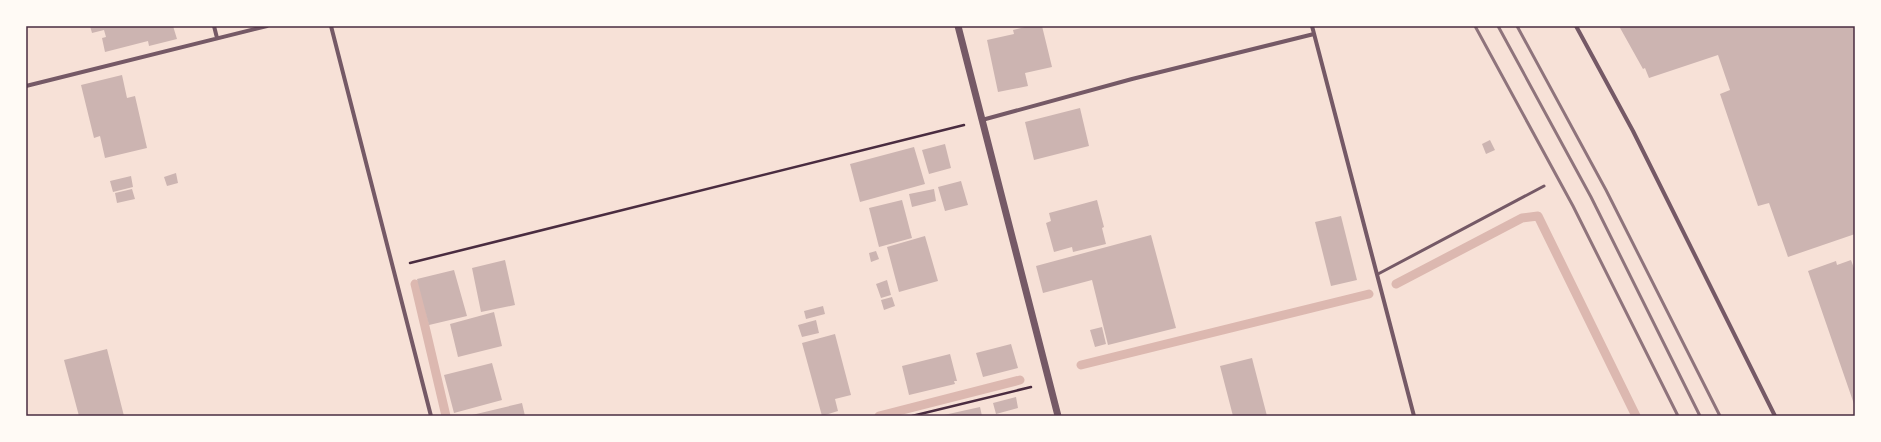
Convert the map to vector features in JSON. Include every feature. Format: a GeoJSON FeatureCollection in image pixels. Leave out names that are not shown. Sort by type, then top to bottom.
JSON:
{"type":"FeatureCollection","features":[{"type":"Feature","properties":{"kind":"street"},"geometry":{"type":"LineString","coordinates":[[214,26],[217,38]]}},
{"type":"Feature","properties":{"kind":"street"},"geometry":{"type":"LineString","coordinates":[[26,86],[267,26]]}},
{"type":"Feature","properties":{"kind":"street"},"geometry":{"type":"LineString","coordinates":[[331,26],[431,416]]}},
{"type":"Feature","properties":{"kind":"street"},"geometry":{"type":"LineString","coordinates":[[958,26],[1058,416]]}},
{"type":"Feature","properties":{"kind":"street"},"geometry":{"type":"LineString","coordinates":[[1312,26],[1414,416]]}},
{"type":"Feature","properties":{"kind":"street"},"geometry":{"type":"LineString","coordinates":[[1576,26],[1633,131],[1775,416]]}},
{"type":"Feature","properties":{"kind":"street"},"geometry":{"type":"LineString","coordinates":[[982,120],[1132,79],[1314,34]]}},
{"type":"Feature","properties":{"kind":"lane"},"geometry":{"type":"LineString","coordinates":[[1378,274],[1544,186]]}},
{"type":"Feature","properties":{"kind":"path"},"geometry":{"type":"LineString","coordinates":[[392,267],[982,120]]}},
{"type":"Feature","properties":{"kind":"path"},"geometry":{"type":"LineString","coordinates":[[912,416],[1049,382]]}},
{"type":"Feature","properties":{"kind":"building"},"geometry":{"type":"Polygon","coordinates":[[[90,26],[173,26],[177,39],[149,46],[148,41],[105,52],[102,38],[106,37],[104,30],[92,33],[90,26]]]}},
{"type":"Feature","properties":{"kind":"building"},"geometry":{"type":"Polygon","coordinates":[[[1029,26],[1042,26],[1052,67],[1025,73],[1028,86],[998,92],[987,40],[1014,34],[1013,30],[1029,26]]]}},
{"type":"Feature","properties":{"kind":"building"},"geometry":{"type":"Polygon","coordinates":[[[1619,26],[1855,26],[1855,234],[1788,257],[1769,203],[1758,206],[1720,94],[1730,90],[1718,55],[1649,78],[1645,68],[1643,69],[1619,26]]]}},
{"type":"Feature","properties":{"kind":"building"},"geometry":{"type":"Polygon","coordinates":[[[122,75],[127,98],[135,96],[147,148],[105,158],[100,136],[94,138],[81,85],[122,75]]]}},
{"type":"Feature","properties":{"kind":"building"},"geometry":{"type":"Polygon","coordinates":[[[1080,108],[1089,146],[1034,160],[1025,122],[1080,108]]]}},
{"type":"Feature","properties":{"kind":"building"},"geometry":{"type":"Polygon","coordinates":[[[1490,140],[1495,150],[1486,154],[1482,144],[1490,140]]]}},
{"type":"Feature","properties":{"kind":"building"},"geometry":{"type":"Polygon","coordinates":[[[945,144],[951,168],[929,174],[922,150],[945,144]]]}},
{"type":"Feature","properties":{"kind":"building"},"geometry":{"type":"Polygon","coordinates":[[[914,147],[925,184],[860,202],[850,164],[914,147]]]}},
{"type":"Feature","properties":{"kind":"building"},"geometry":{"type":"Polygon","coordinates":[[[176,173],[178,183],[167,186],[164,177],[176,173]]]}},
{"type":"Feature","properties":{"kind":"building"},"geometry":{"type":"Polygon","coordinates":[[[131,176],[133,187],[113,192],[110,181],[131,176]]]}},
{"type":"Feature","properties":{"kind":"building"},"geometry":{"type":"Polygon","coordinates":[[[961,181],[968,205],[945,211],[938,187],[961,181]]]}},
{"type":"Feature","properties":{"kind":"building"},"geometry":{"type":"Polygon","coordinates":[[[132,189],[135,199],[117,203],[115,193],[132,189]]]}},
{"type":"Feature","properties":{"kind":"building"},"geometry":{"type":"Polygon","coordinates":[[[934,189],[936,201],[912,207],[909,194],[934,189]]]}},
{"type":"Feature","properties":{"kind":"building"},"geometry":{"type":"Polygon","coordinates":[[[902,200],[912,238],[879,247],[869,208],[902,200]]]}},
{"type":"Feature","properties":{"kind":"building"},"geometry":{"type":"Polygon","coordinates":[[[1097,200],[1104,227],[1102,228],[1106,244],[1073,252],[1072,247],[1054,252],[1046,223],[1051,221],[1049,213],[1097,200]]]}},
{"type":"Feature","properties":{"kind":"building"},"geometry":{"type":"Polygon","coordinates":[[[1341,216],[1357,280],[1331,286],[1315,222],[1341,216]]]}},
{"type":"Feature","properties":{"kind":"building"},"geometry":{"type":"Polygon","coordinates":[[[1151,235],[1176,328],[1108,345],[1092,280],[1043,293],[1036,266],[1151,235]]]}},
{"type":"Feature","properties":{"kind":"building"},"geometry":{"type":"Polygon","coordinates":[[[925,236],[938,281],[899,292],[887,247],[925,236]]]}},
{"type":"Feature","properties":{"kind":"building"},"geometry":{"type":"Polygon","coordinates":[[[876,251],[879,259],[871,262],[869,253],[876,251]]]}},
{"type":"Feature","properties":{"kind":"building"},"geometry":{"type":"Polygon","coordinates":[[[505,260],[515,305],[481,312],[472,268],[505,260]]]}},
{"type":"Feature","properties":{"kind":"building"},"geometry":{"type":"Polygon","coordinates":[[[1851,260],[1855,271],[1855,407],[1808,271],[1836,261],[1837,265],[1851,260]]]}},
{"type":"Feature","properties":{"kind":"building"},"geometry":{"type":"Polygon","coordinates":[[[454,270],[467,316],[429,325],[417,279],[454,270]]]}},
{"type":"Feature","properties":{"kind":"building"},"geometry":{"type":"Polygon","coordinates":[[[887,280],[891,295],[881,298],[876,284],[887,280]]]}},
{"type":"Feature","properties":{"kind":"building"},"geometry":{"type":"Polygon","coordinates":[[[892,297],[895,306],[884,310],[881,300],[892,297]]]}},
{"type":"Feature","properties":{"kind":"building"},"geometry":{"type":"Polygon","coordinates":[[[823,306],[825,314],[806,319],[804,311],[823,306]]]}},
{"type":"Feature","properties":{"kind":"building"},"geometry":{"type":"Polygon","coordinates":[[[494,312],[502,346],[458,357],[450,324],[494,312]]]}},
{"type":"Feature","properties":{"kind":"building"},"geometry":{"type":"Polygon","coordinates":[[[816,320],[819,333],[802,337],[798,325],[816,320]]]}},
{"type":"Feature","properties":{"kind":"building"},"geometry":{"type":"Polygon","coordinates":[[[1102,327],[1106,344],[1095,347],[1090,330],[1102,327]]]}},
{"type":"Feature","properties":{"kind":"building"},"geometry":{"type":"Polygon","coordinates":[[[835,334],[851,395],[835,399],[838,411],[822,416],[802,343],[835,334]]]}},
{"type":"Feature","properties":{"kind":"building"},"geometry":{"type":"Polygon","coordinates":[[[1011,344],[1018,368],[983,377],[976,353],[1011,344]]]}},
{"type":"Feature","properties":{"kind":"building"},"geometry":{"type":"Polygon","coordinates":[[[107,349],[124,416],[79,416],[64,360],[107,349]]]}},
{"type":"Feature","properties":{"kind":"building"},"geometry":{"type":"Polygon","coordinates":[[[950,354],[957,381],[954,381],[955,384],[909,395],[902,366],[950,354]]]}},
{"type":"Feature","properties":{"kind":"building"},"geometry":{"type":"Polygon","coordinates":[[[1252,358],[1267,416],[1233,416],[1220,366],[1252,358]]]}},
{"type":"Feature","properties":{"kind":"building"},"geometry":{"type":"Polygon","coordinates":[[[492,363],[502,400],[454,413],[444,375],[492,363]]]}},
{"type":"Feature","properties":{"kind":"building"},"geometry":{"type":"Polygon","coordinates":[[[1016,397],[1018,408],[996,414],[993,403],[1016,397]]]}},
{"type":"Feature","properties":{"kind":"building"},"geometry":{"type":"Polygon","coordinates":[[[522,403],[525,416],[472,416],[472,415],[522,403]]]}},
{"type":"Feature","properties":{"kind":"building"},"geometry":{"type":"Polygon","coordinates":[[[980,407],[982,416],[944,416],[944,415],[980,407]]]}},
{"type":"Feature","properties":{"kind":"waterway"},"geometry":{"type":"LineString","coordinates":[[1396,284],[1522,218],[1538,216],[1636,416]]}},
{"type":"Feature","properties":{"kind":"waterway"},"geometry":{"type":"LineString","coordinates":[[415,284],[446,416]]}},
{"type":"Feature","properties":{"kind":"waterway"},"geometry":{"type":"LineString","coordinates":[[1081,365],[1369,294]]}},
{"type":"Feature","properties":{"kind":"waterway"},"geometry":{"type":"LineString","coordinates":[[879,416],[1020,380]]}},
{"type":"Feature","properties":{"kind":"railway"},"geometry":{"type":"LineString","coordinates":[[1475,26],[1573,206],[1678,416]]}},
{"type":"Feature","properties":{"kind":"railway"},"geometry":{"type":"LineString","coordinates":[[1498,26],[1591,197],[1700,416]]}},
{"type":"Feature","properties":{"kind":"railway"},"geometry":{"type":"LineString","coordinates":[[1517,26],[1606,190],[1720,416]]}}]}
